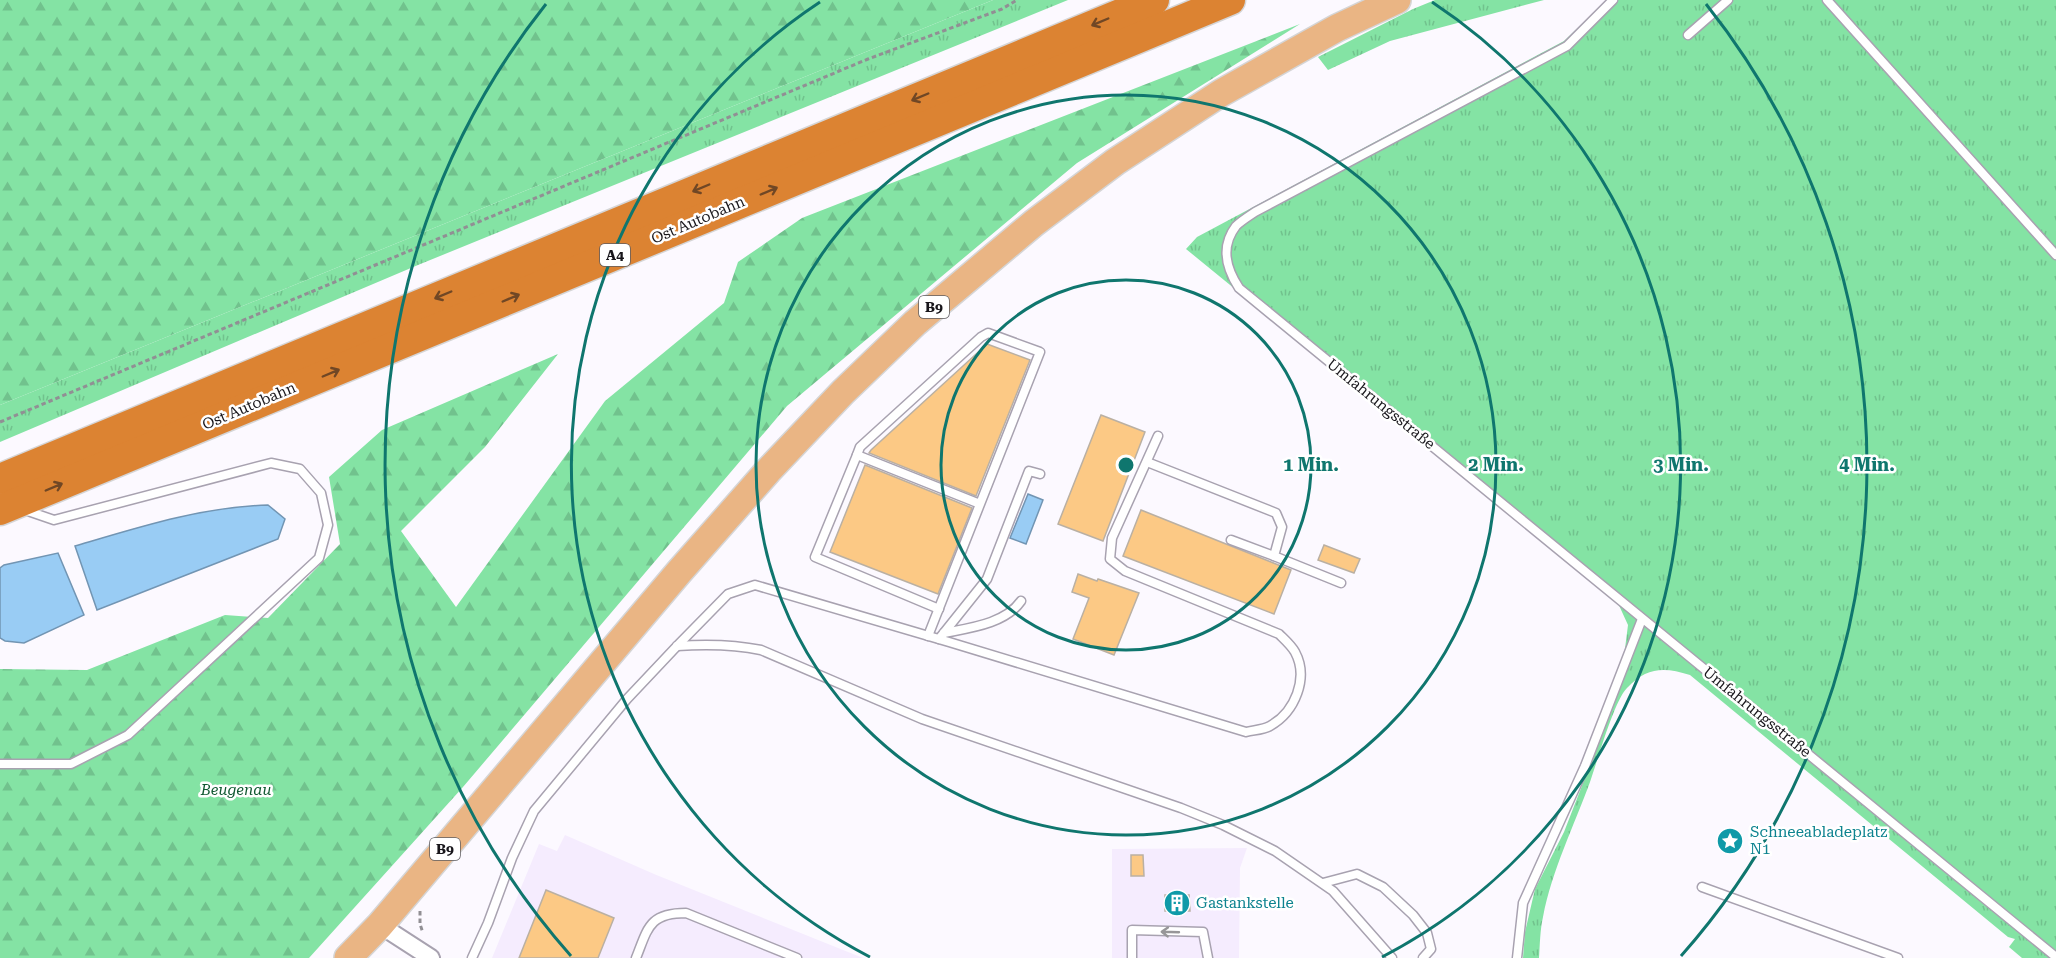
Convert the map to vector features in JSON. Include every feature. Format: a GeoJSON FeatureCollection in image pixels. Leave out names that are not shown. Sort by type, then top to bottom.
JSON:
{"type":"FeatureCollection","features":[{"type":"Feature","properties":{"kind":"highway","name":"Ost Autobahn"},"geometry":{"type":"LineString","coordinates":[[4,498],[1154,0]]}},
{"type":"Feature","properties":{"kind":"highway","name":"Ost Autobahn"},"geometry":{"type":"LineString","coordinates":[[4,498],[1230,0]]}},
{"type":"Feature","properties":{"kind":"main road","name":"B9"},"geometry":{"type":"LineString","coordinates":[[348,958],[380,925],[753,488],[843,392],[915,323],[1034,223],[1115,162],[1241,82],[1337,28],[1398,0]]}},
{"type":"Feature","properties":{"kind":"street"},"geometry":{"type":"LineString","coordinates":[[380,925],[430,957]]}},
{"type":"Feature","properties":{"kind":"lane","name":"Umfahrungsstraße"},"geometry":{"type":"LineString","coordinates":[[1613,0],[1566,46],[1255,212],[1236,226],[1227,244],[1227,269],[1239,288],[2056,957]]}},
{"type":"Feature","properties":{"kind":"lane"},"geometry":{"type":"LineString","coordinates":[[1688,35],[1728,0]]}},
{"type":"Feature","properties":{"kind":"lane"},"geometry":{"type":"LineString","coordinates":[[1827,0],[2056,255]]}},
{"type":"Feature","properties":{"kind":"lane"},"geometry":{"type":"LineString","coordinates":[[928,636],[939,609],[1040,352],[988,333],[860,447],[815,557],[939,609]]}},
{"type":"Feature","properties":{"kind":"lane"},"geometry":{"type":"LineString","coordinates":[[941,636],[1246,732],[1269,727],[1288,710],[1300,688],[1300,666],[1294,650],[1279,634],[1125,571],[1110,560],[1112,538],[1158,436]]}},
{"type":"Feature","properties":{"kind":"lane"},"geometry":{"type":"LineString","coordinates":[[857,455],[980,504]]}},
{"type":"Feature","properties":{"kind":"lane"},"geometry":{"type":"LineString","coordinates":[[1147,462],[1276,513],[1282,527],[1274,556]]}},
{"type":"Feature","properties":{"kind":"lane"},"geometry":{"type":"LineString","coordinates":[[0,764],[70,764],[128,735],[319,558],[328,525],[321,493],[300,469],[271,463],[54,520],[4,498]]}},
{"type":"Feature","properties":{"kind":"lane"},"geometry":{"type":"LineString","coordinates":[[941,636],[987,579],[1029,471],[1040,474]]}},
{"type":"Feature","properties":{"kind":"lane"},"geometry":{"type":"LineString","coordinates":[[1231,540],[1341,583]]}},
{"type":"Feature","properties":{"kind":"lane"},"geometry":{"type":"LineString","coordinates":[[472,958],[488,923],[512,858],[534,811],[627,699],[728,594],[755,585],[928,636],[941,636],[1008,615],[1021,601]]}},
{"type":"Feature","properties":{"kind":"lane"},"geometry":{"type":"LineString","coordinates":[[1517,958],[1523,903],[1585,766],[1642,619]]}},
{"type":"Feature","properties":{"kind":"lane"},"geometry":{"type":"LineString","coordinates":[[677,646],[739,645],[761,650],[922,719],[1085,774],[1212,821],[1275,851],[1333,891],[1392,958]]}},
{"type":"Feature","properties":{"kind":"lane"},"geometry":{"type":"LineString","coordinates":[[1323,884],[1357,874],[1383,887],[1413,915],[1427,933],[1431,949],[1423,958]]}},
{"type":"Feature","properties":{"kind":"lane"},"geometry":{"type":"LineString","coordinates":[[1702,887],[1898,958]]}},
{"type":"Feature","properties":{"kind":"lane"},"geometry":{"type":"LineString","coordinates":[[636,958],[648,926],[667,913],[686,913],[797,958]]}},
{"type":"Feature","properties":{"kind":"lane"},"geometry":{"type":"LineString","coordinates":[[1132,958],[1132,930],[1203,932],[1208,958]]}},
{"type":"Feature","properties":{"kind":"path"},"geometry":{"type":"LineString","coordinates":[[0,422],[868,59],[1002,9],[1017,0]]}},
{"type":"Feature","properties":{"kind":"shaded area"},"geometry":{"type":"Polygon","coordinates":[[[565,835],[654,874],[863,958],[492,958],[539,844],[557,851],[565,835]]]}},
{"type":"Feature","properties":{"kind":"shaded area"},"geometry":{"type":"Polygon","coordinates":[[[1247,848],[1240,868],[1239,958],[1112,958],[1112,849],[1247,848]]]}},
{"type":"Feature","properties":{"kind":"green space"},"geometry":{"type":"Polygon","coordinates":[[[0,0],[993,0],[0,405],[0,0]]]}},
{"type":"Feature","properties":{"kind":"green space"},"geometry":{"type":"Polygon","coordinates":[[[993,0],[1068,0],[418,265],[0,442],[0,405],[993,0]]]}},
{"type":"Feature","properties":{"kind":"green space"},"geometry":{"type":"Polygon","coordinates":[[[1435,0],[1544,0],[1390,41],[1328,70],[1318,57],[1413,9],[1435,0]]]}},
{"type":"Feature","properties":{"kind":"green space"},"geometry":{"type":"Polygon","coordinates":[[[1607,0],[2056,0],[2056,958],[2022,958],[2009,947],[2015,939],[2008,937],[1690,675],[1664,670],[1649,673],[1634,681],[1617,705],[1552,882],[1542,922],[1539,958],[1523,958],[1525,932],[1535,889],[1564,832],[1620,688],[1628,625],[1617,601],[1186,249],[1197,237],[1564,41],[1607,0]]]}},
{"type":"Feature","properties":{"kind":"green space","name":"Beugenau"},"geometry":{"type":"Polygon","coordinates":[[[1300,24],[1077,163],[787,406],[463,787],[309,958],[0,958],[0,669],[87,670],[225,615],[268,618],[340,544],[329,477],[382,430],[558,354],[485,447],[401,531],[456,607],[605,401],[724,303],[738,262],[802,218],[1300,24]]]}},
{"type":"Feature","properties":{"kind":"water"},"geometry":{"type":"Polygon","coordinates":[[[1028,494],[1043,500],[1026,544],[1010,538],[1028,494]]]}},
{"type":"Feature","properties":{"kind":"water"},"geometry":{"type":"Polygon","coordinates":[[[268,505],[285,519],[278,539],[97,610],[75,546],[194,514],[268,505]]]}},
{"type":"Feature","properties":{"kind":"water"},"geometry":{"type":"Polygon","coordinates":[[[58,553],[84,615],[24,643],[5,641],[0,638],[0,568],[4,565],[58,553]]]}},
{"type":"Feature","properties":{"kind":"building"},"geometry":{"type":"Polygon","coordinates":[[[987,344],[1030,360],[976,496],[869,453],[871,450],[987,344]]]}},
{"type":"Feature","properties":{"kind":"building"},"geometry":{"type":"Polygon","coordinates":[[[1101,415],[1145,432],[1103,541],[1058,524],[1101,415]]]}},
{"type":"Feature","properties":{"kind":"building"},"geometry":{"type":"Polygon","coordinates":[[[865,465],[972,508],[938,594],[830,552],[865,465]]]}},
{"type":"Feature","properties":{"kind":"building"},"geometry":{"type":"Polygon","coordinates":[[[1141,510],[1291,570],[1274,614],[1123,556],[1141,510]]]}},
{"type":"Feature","properties":{"kind":"building"},"geometry":{"type":"Polygon","coordinates":[[[1324,545],[1360,559],[1354,573],[1318,560],[1324,545]]]}},
{"type":"Feature","properties":{"kind":"building"},"geometry":{"type":"Polygon","coordinates":[[[1078,574],[1139,593],[1114,655],[1073,639],[1089,598],[1072,592],[1078,574]]]}},
{"type":"Feature","properties":{"kind":"building"},"geometry":{"type":"Polygon","coordinates":[[[1131,855],[1143,855],[1144,876],[1131,876],[1131,855]]]}},
{"type":"Feature","properties":{"kind":"building"},"geometry":{"type":"Polygon","coordinates":[[[546,890],[614,918],[598,958],[519,958],[546,890]]]}},
{"type":"Feature","properties":{"kind":"building","name":"Gastankstelle"},"geometry":{"type":"Polygon","coordinates":[[[1165,895],[1189,895],[1190,911],[1165,911],[1165,895]]]}},
{"type":"Feature","properties":{"kind":"place","name":"Schneeabladeplatz N1"},"geometry":{"type":"Point","coordinates":[1730,841]}},
{"type":"Feature","properties":{"kind":"place","name":"Gastankstelle"},"geometry":{"type":"Point","coordinates":[1177,903]}}]}
